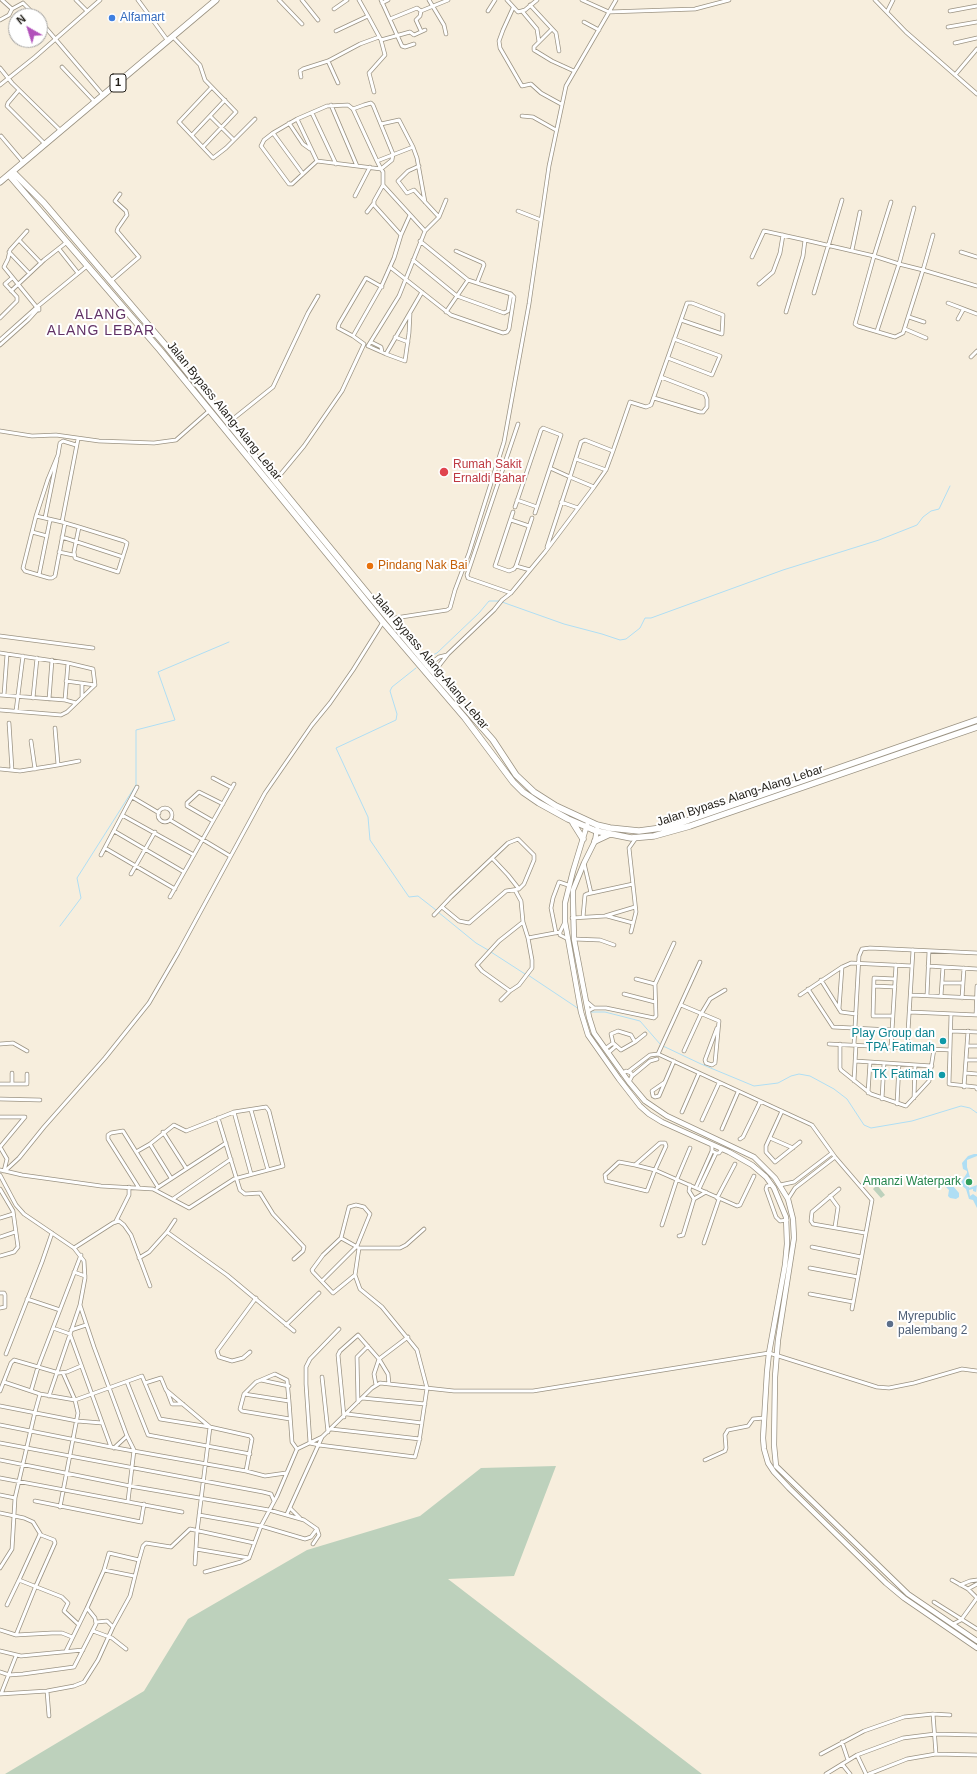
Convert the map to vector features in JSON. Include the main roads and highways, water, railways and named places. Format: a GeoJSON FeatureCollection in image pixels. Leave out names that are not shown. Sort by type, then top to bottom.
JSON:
{"type":"FeatureCollection","features":[{"type":"Feature","properties":{"kind":"highway","name":"1"},"geometry":{"type":"LineString","coordinates":[[0,182],[216,0]]}},
{"type":"Feature","properties":{"kind":"highway"},"geometry":{"type":"LineString","coordinates":[[22,164],[20,173],[34,190],[36,195]]}},
{"type":"Feature","properties":{"kind":"highway","name":"1"},"geometry":{"type":"LineString","coordinates":[[0,177],[11,173]]}},
{"type":"Feature","properties":{"kind":"highway","name":"Jalan Bypass Alang-Alang Lebar"},"geometry":{"type":"LineString","coordinates":[[11,173],[36,195],[167,347],[383,622],[423,664],[434,672],[493,740],[516,775],[534,792],[556,806],[588,824],[610,834],[636,838],[654,836],[690,826],[977,727]]}},
{"type":"Feature","properties":{"kind":"highway","name":"Jalan Bypass Alang-Alang Lebar"},"geometry":{"type":"LineString","coordinates":[[11,173],[67,242],[391,621],[513,782],[523,792],[539,803],[568,819],[588,824]]}},
{"type":"Feature","properties":{"kind":"highway","name":"Jalan Bypass Alang-Alang Lebar"},"geometry":{"type":"LineString","coordinates":[[598,828],[638,831],[676,826],[977,720]]}},
{"type":"Feature","properties":{"kind":"highway"},"geometry":{"type":"LineString","coordinates":[[568,819],[575,825],[583,841]]}},
{"type":"Feature","properties":{"kind":"highway"},"geometry":{"type":"LineString","coordinates":[[594,843],[610,834]]}},
{"type":"Feature","properties":{"kind":"water","name":"Amanzi Waterpark"},"geometry":{"type":"Polygon","coordinates":[[[977,1154],[977,1156],[967,1160],[967,1167],[971,1181],[969,1188],[977,1185],[976,1192],[973,1191],[973,1189],[969,1190],[970,1196],[973,1194],[977,1197],[977,1208],[973,1200],[969,1199],[966,1189],[960,1184],[967,1173],[967,1171],[963,1169],[962,1163],[968,1156],[977,1154]]]}},
{"type":"Feature","properties":{"kind":"water","name":"Amanzi Waterpark"},"geometry":{"type":"Polygon","coordinates":[[[950,1176],[954,1182],[953,1186],[959,1193],[959,1197],[956,1199],[948,1196],[949,1190],[943,1184],[950,1176]]]}},
{"type":"Feature","properties":{"kind":"waterway"},"geometry":{"type":"LineString","coordinates":[[502,602],[564,624],[620,640],[626,639],[640,628],[645,618],[651,618],[783,570],[879,540],[917,525],[923,517],[931,511],[939,509],[950,486]]}},
{"type":"Feature","properties":{"kind":"waterway"},"geometry":{"type":"LineString","coordinates":[[429,657],[437,653],[479,613],[489,601],[499,601]]}},
{"type":"Feature","properties":{"kind":"waterway"},"geometry":{"type":"LineString","coordinates":[[60,926],[81,898],[77,878],[136,785],[136,730],[175,720],[158,672],[229,642]]}},
{"type":"Feature","properties":{"kind":"waterway"},"geometry":{"type":"LineString","coordinates":[[416,668],[392,687],[390,691],[397,714],[396,720],[336,748],[368,817],[370,840],[409,897],[418,896],[436,910]]}},
{"type":"Feature","properties":{"kind":"waterway"},"geometry":{"type":"LineString","coordinates":[[438,912],[476,943],[488,950]]}},
{"type":"Feature","properties":{"kind":"waterway"},"geometry":{"type":"LineString","coordinates":[[491,952],[525,974]]}},
{"type":"Feature","properties":{"kind":"waterway"},"geometry":{"type":"LineString","coordinates":[[528,975],[579,1009]]}},
{"type":"Feature","properties":{"kind":"waterway"},"geometry":{"type":"LineString","coordinates":[[589,1012],[605,1012],[640,1021],[660,1044]]}},
{"type":"Feature","properties":{"kind":"waterway"},"geometry":{"type":"LineString","coordinates":[[663,1046],[754,1086],[778,1083],[791,1076],[799,1074],[810,1076],[834,1089],[847,1099],[864,1125],[871,1128],[912,1121],[961,1106],[970,1108],[977,1113]]}},
{"type":"Feature","properties":{"kind":"place","name":"Alfamart"},"geometry":{"type":"Point","coordinates":[112,18]}},
{"type":"Feature","properties":{"kind":"place","name":"Rumah Sakit Ernaldi Bahar"},"geometry":{"type":"Point","coordinates":[444,472]}},
{"type":"Feature","properties":{"kind":"place","name":"Pindang Nak Bai"},"geometry":{"type":"Point","coordinates":[370,566]}},
{"type":"Feature","properties":{"kind":"place","name":"Play Group dan TPA Fatimah"},"geometry":{"type":"Point","coordinates":[943,1041]}},
{"type":"Feature","properties":{"kind":"place","name":"TK Fatimah"},"geometry":{"type":"Point","coordinates":[942,1075]}},
{"type":"Feature","properties":{"kind":"place","name":"Amanzi Waterpark"},"geometry":{"type":"Point","coordinates":[969,1182]}},
{"type":"Feature","properties":{"kind":"place","name":"Myrepublic palembang 2"},"geometry":{"type":"Point","coordinates":[890,1324]}},
{"type":"Feature","properties":{"kind":"district","name":"ALANG ALANG LEBAR"},"geometry":{"type":"Point","coordinates":[101,324]}}]}
